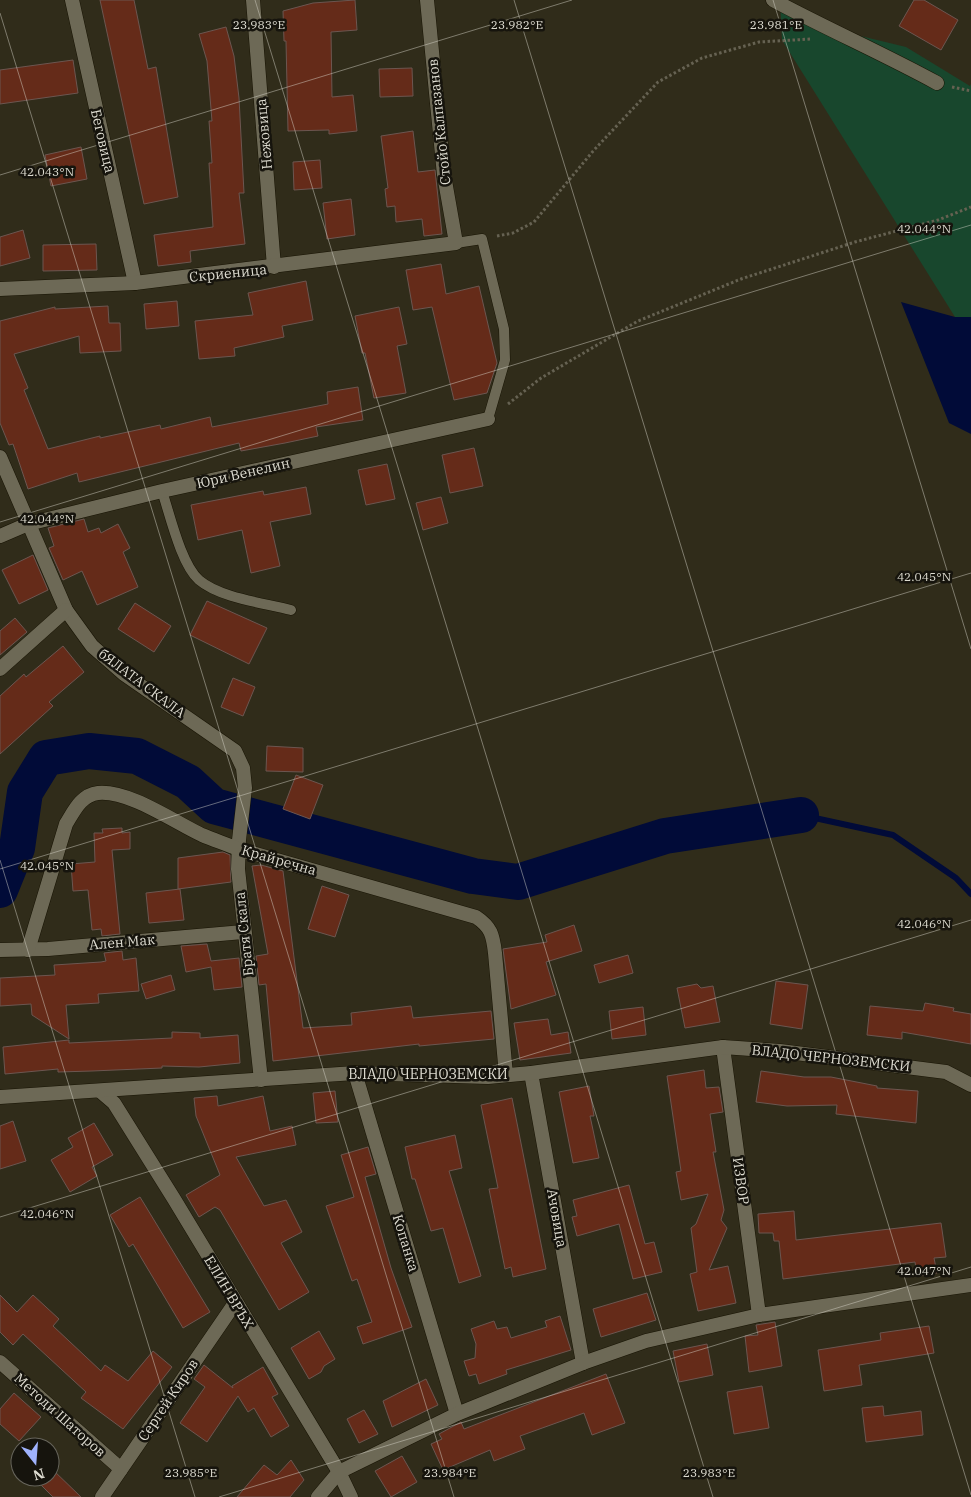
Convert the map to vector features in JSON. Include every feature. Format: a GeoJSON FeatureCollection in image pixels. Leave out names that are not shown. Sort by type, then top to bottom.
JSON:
{"type":"FeatureCollection","features":[{"type":"Feature","properties":{"kind":"street","name":"Беговица"},"geometry":{"type":"LineString","coordinates":[[72,0],[135,283]]}},
{"type":"Feature","properties":{"kind":"street","name":"Нежовица"},"geometry":{"type":"LineString","coordinates":[[253,0],[274,268]]}},
{"type":"Feature","properties":{"kind":"street","name":"Стойо Калпазанов"},"geometry":{"type":"LineString","coordinates":[[427,0],[444,175],[456,243]]}},
{"type":"Feature","properties":{"kind":"street"},"geometry":{"type":"LineString","coordinates":[[773,0],[844,37],[892,58],[938,84]]}},
{"type":"Feature","properties":{"kind":"street","name":"Скриеница"},"geometry":{"type":"LineString","coordinates":[[0,289],[135,283],[274,268],[456,243]]}},
{"type":"Feature","properties":{"kind":"street","name":"Юри Венелин"},"geometry":{"type":"LineString","coordinates":[[0,536],[28,524],[162,491],[488,419]]}},
{"type":"Feature","properties":{"kind":"street","name":"бЯЛАТА СКАЛА"},"geometry":{"type":"LineString","coordinates":[[0,457],[66,610],[92,646],[124,674],[235,751],[243,768],[245,788]]}},
{"type":"Feature","properties":{"kind":"street"},"geometry":{"type":"LineString","coordinates":[[0,669],[66,610]]}},
{"type":"Feature","properties":{"kind":"street","name":"Братя Скала"},"geometry":{"type":"LineString","coordinates":[[245,788],[238,844],[243,932],[261,1080]]}},
{"type":"Feature","properties":{"kind":"street","name":"Крайречна"},"geometry":{"type":"LineString","coordinates":[[28,950],[66,824],[75,808],[85,798],[97,793],[112,794],[134,801],[203,835],[476,916],[487,924],[493,935],[506,1075]]}},
{"type":"Feature","properties":{"kind":"street","name":"Ален Мак"},"geometry":{"type":"LineString","coordinates":[[0,950],[28,950],[243,932]]}},
{"type":"Feature","properties":{"kind":"street","name":"ВЛАДО ЧЕРНОЗЕМСКИ"},"geometry":{"type":"LineString","coordinates":[[0,1098],[355,1073],[506,1075],[723,1047],[780,1050],[946,1072],[971,1085]]}},
{"type":"Feature","properties":{"kind":"street","name":"ИЗВОР"},"geometry":{"type":"LineString","coordinates":[[723,1047],[759,1315]]}},
{"type":"Feature","properties":{"kind":"street","name":"Копанка"},"geometry":{"type":"LineString","coordinates":[[355,1073],[457,1414]]}},
{"type":"Feature","properties":{"kind":"street","name":"Ачовица"},"geometry":{"type":"LineString","coordinates":[[530,1073],[583,1363]]}},
{"type":"Feature","properties":{"kind":"street","name":"ЕЛИН ВРЪХ"},"geometry":{"type":"LineString","coordinates":[[100,1091],[114,1103],[123,1116],[338,1472],[351,1497]]}},
{"type":"Feature","properties":{"kind":"street"},"geometry":{"type":"LineString","coordinates":[[318,1497],[338,1472],[457,1414],[583,1363],[646,1342],[759,1315],[971,1285]]}},
{"type":"Feature","properties":{"kind":"street","name":"Сергей Киров"},"geometry":{"type":"LineString","coordinates":[[102,1497],[235,1303]]}},
{"type":"Feature","properties":{"kind":"street","name":"Методи Шаторов"},"geometry":{"type":"LineString","coordinates":[[0,1362],[121,1469]]}},
{"type":"Feature","properties":{"kind":"lane"},"geometry":{"type":"LineString","coordinates":[[456,243],[482,239],[504,329],[505,360],[488,419]]}},
{"type":"Feature","properties":{"kind":"lane"},"geometry":{"type":"LineString","coordinates":[[162,491],[186,560],[199,580],[220,592],[291,610]]}},
{"type":"Feature","properties":{"kind":"path"},"geometry":{"type":"LineString","coordinates":[[482,239],[513,233],[534,222],[594,150],[658,82],[702,58],[759,42],[816,39]]}},
{"type":"Feature","properties":{"kind":"path"},"geometry":{"type":"LineString","coordinates":[[488,419],[541,378],[638,321],[741,279],[855,242],[938,220],[971,207]]}},
{"type":"Feature","properties":{"kind":"green space"},"geometry":{"type":"Polygon","coordinates":[[[780,0],[811,24],[906,47],[970,86],[971,84],[971,317],[955,317],[782,40],[780,0]]]}},
{"type":"Feature","properties":{"kind":"shaded area"},"geometry":{"type":"Polygon","coordinates":[[[901,302],[955,317],[971,317],[971,434],[949,423],[901,302]]]}},
{"type":"Feature","properties":{"kind":"building"},"geometry":{"type":"Polygon","coordinates":[[[100,0],[134,0],[148,69],[156,67],[178,197],[144,204],[100,0]]]}},
{"type":"Feature","properties":{"kind":"building"},"geometry":{"type":"Polygon","coordinates":[[[355,0],[357,30],[331,32],[332,97],[353,95],[357,131],[329,134],[329,130],[288,131],[286,41],[284,41],[283,11],[313,3],[355,0]]]}},
{"type":"Feature","properties":{"kind":"building"},"geometry":{"type":"Polygon","coordinates":[[[914,0],[924,0],[958,20],[941,50],[899,26],[914,0]]]}},
{"type":"Feature","properties":{"kind":"building"},"geometry":{"type":"Polygon","coordinates":[[[226,27],[234,56],[239,98],[244,193],[239,193],[245,244],[190,251],[191,262],[158,266],[154,235],[213,227],[209,163],[212,163],[209,121],[212,121],[207,61],[199,34],[226,27]]]}},
{"type":"Feature","properties":{"kind":"building"},"geometry":{"type":"Polygon","coordinates":[[[73,60],[78,93],[0,104],[0,70],[73,60]]]}},
{"type":"Feature","properties":{"kind":"building"},"geometry":{"type":"Polygon","coordinates":[[[412,68],[413,96],[380,97],[379,69],[412,68]]]}},
{"type":"Feature","properties":{"kind":"building"},"geometry":{"type":"Polygon","coordinates":[[[413,131],[418,172],[435,170],[442,234],[424,236],[422,219],[396,222],[395,206],[387,207],[385,189],[388,188],[381,136],[413,131]]]}},
{"type":"Feature","properties":{"kind":"building"},"geometry":{"type":"Polygon","coordinates":[[[81,147],[87,179],[51,186],[45,155],[81,147]]]}},
{"type":"Feature","properties":{"kind":"building"},"geometry":{"type":"Polygon","coordinates":[[[320,160],[322,188],[294,190],[293,162],[320,160]]]}},
{"type":"Feature","properties":{"kind":"building"},"geometry":{"type":"Polygon","coordinates":[[[351,199],[355,235],[327,239],[323,203],[351,199]]]}},
{"type":"Feature","properties":{"kind":"building"},"geometry":{"type":"Polygon","coordinates":[[[23,230],[30,258],[0,266],[0,237],[23,230]]]}},
{"type":"Feature","properties":{"kind":"building"},"geometry":{"type":"Polygon","coordinates":[[[96,244],[97,270],[43,271],[43,245],[96,244]]]}},
{"type":"Feature","properties":{"kind":"building"},"geometry":{"type":"Polygon","coordinates":[[[441,264],[446,294],[479,286],[497,363],[487,393],[454,400],[432,307],[413,310],[406,270],[441,264]]]}},
{"type":"Feature","properties":{"kind":"building"},"geometry":{"type":"Polygon","coordinates":[[[306,281],[313,320],[282,326],[284,337],[234,348],[235,356],[199,359],[195,321],[253,315],[248,293],[306,281]]]}},
{"type":"Feature","properties":{"kind":"building"},"geometry":{"type":"Polygon","coordinates":[[[177,301],[179,326],[146,329],[144,304],[177,301]]]}},
{"type":"Feature","properties":{"kind":"building"},"geometry":{"type":"Polygon","coordinates":[[[108,306],[109,323],[120,323],[121,351],[80,353],[79,336],[14,354],[28,388],[24,390],[48,449],[100,436],[100,438],[160,425],[161,429],[210,417],[212,427],[328,404],[327,392],[358,387],[363,420],[316,427],[318,436],[285,443],[241,451],[239,443],[79,482],[77,473],[28,489],[13,444],[9,445],[0,423],[0,321],[55,307],[55,309],[108,306]]]}},
{"type":"Feature","properties":{"kind":"building"},"geometry":{"type":"Polygon","coordinates":[[[399,307],[407,344],[397,346],[406,393],[374,398],[365,353],[362,353],[355,316],[399,307]]]}},
{"type":"Feature","properties":{"kind":"building"},"geometry":{"type":"Polygon","coordinates":[[[474,448],[483,486],[450,493],[442,455],[474,448]]]}},
{"type":"Feature","properties":{"kind":"building"},"geometry":{"type":"Polygon","coordinates":[[[387,464],[395,499],[366,505],[358,470],[387,464]]]}},
{"type":"Feature","properties":{"kind":"building"},"geometry":{"type":"Polygon","coordinates":[[[306,487],[311,514],[270,522],[280,566],[251,573],[242,530],[198,540],[191,505],[263,491],[264,495],[306,487]]]}},
{"type":"Feature","properties":{"kind":"building"},"geometry":{"type":"Polygon","coordinates":[[[441,497],[448,523],[423,530],[416,503],[441,497]]]}},
{"type":"Feature","properties":{"kind":"building"},"geometry":{"type":"Polygon","coordinates":[[[84,519],[88,532],[99,528],[101,533],[118,524],[130,548],[123,552],[138,587],[97,605],[82,571],[63,580],[49,548],[54,546],[48,528],[84,519]]]}},
{"type":"Feature","properties":{"kind":"building"},"geometry":{"type":"Polygon","coordinates":[[[33,555],[48,590],[19,604],[2,570],[33,555]]]}},
{"type":"Feature","properties":{"kind":"building"},"geometry":{"type":"Polygon","coordinates":[[[207,601],[267,628],[249,664],[190,635],[207,601]]]}},
{"type":"Feature","properties":{"kind":"building"},"geometry":{"type":"Polygon","coordinates":[[[135,603],[171,626],[154,652],[118,629],[135,603]]]}},
{"type":"Feature","properties":{"kind":"building"},"geometry":{"type":"Polygon","coordinates":[[[15,618],[27,632],[0,655],[0,631],[15,618]]]}},
{"type":"Feature","properties":{"kind":"building"},"geometry":{"type":"Polygon","coordinates":[[[63,646],[84,672],[49,702],[53,706],[0,754],[0,696],[24,674],[26,677],[63,646]]]}},
{"type":"Feature","properties":{"kind":"building"},"geometry":{"type":"Polygon","coordinates":[[[233,678],[255,687],[243,716],[221,707],[233,678]]]}},
{"type":"Feature","properties":{"kind":"building"},"geometry":{"type":"Polygon","coordinates":[[[267,746],[303,748],[303,772],[266,771],[267,746]]]}},
{"type":"Feature","properties":{"kind":"building"},"geometry":{"type":"Polygon","coordinates":[[[296,775],[323,785],[310,819],[283,809],[296,775]]]}},
{"type":"Feature","properties":{"kind":"building"},"geometry":{"type":"Polygon","coordinates":[[[122,828],[122,833],[130,832],[130,849],[112,850],[120,934],[102,936],[101,929],[92,930],[88,890],[73,891],[71,864],[95,862],[94,833],[103,833],[102,829],[122,828]]]}},
{"type":"Feature","properties":{"kind":"building"},"geometry":{"type":"Polygon","coordinates":[[[223,852],[230,855],[231,882],[178,889],[178,858],[223,852]]]}},
{"type":"Feature","properties":{"kind":"building"},"geometry":{"type":"Polygon","coordinates":[[[261,865],[283,871],[303,1028],[352,1025],[351,1013],[411,1006],[413,1018],[491,1011],[494,1039],[419,1046],[419,1044],[273,1061],[266,984],[259,985],[256,956],[268,954],[252,866],[261,865]]]}},
{"type":"Feature","properties":{"kind":"building"},"geometry":{"type":"Polygon","coordinates":[[[322,886],[349,895],[335,937],[308,929],[322,886]]]}},
{"type":"Feature","properties":{"kind":"building"},"geometry":{"type":"Polygon","coordinates":[[[180,889],[184,920],[149,923],[146,893],[180,889]]]}},
{"type":"Feature","properties":{"kind":"building"},"geometry":{"type":"Polygon","coordinates":[[[574,925],[582,951],[546,962],[556,995],[511,1009],[503,949],[547,942],[545,935],[574,925]]]}},
{"type":"Feature","properties":{"kind":"building"},"geometry":{"type":"Polygon","coordinates":[[[207,944],[211,961],[239,958],[242,987],[214,990],[211,967],[186,972],[181,946],[207,944]]]}},
{"type":"Feature","properties":{"kind":"building"},"geometry":{"type":"Polygon","coordinates":[[[122,951],[123,960],[136,958],[139,991],[98,994],[99,1003],[66,1005],[69,1039],[32,1015],[31,1004],[0,1006],[0,978],[55,975],[54,965],[106,961],[104,953],[122,951]]]}},
{"type":"Feature","properties":{"kind":"building"},"geometry":{"type":"Polygon","coordinates":[[[628,955],[633,973],[599,983],[594,965],[628,955]]]}},
{"type":"Feature","properties":{"kind":"building"},"geometry":{"type":"Polygon","coordinates":[[[171,975],[175,990],[146,999],[141,984],[171,975]]]}},
{"type":"Feature","properties":{"kind":"building"},"geometry":{"type":"Polygon","coordinates":[[[776,981],[808,985],[802,1029],[770,1024],[776,981]]]}},
{"type":"Feature","properties":{"kind":"building"},"geometry":{"type":"Polygon","coordinates":[[[697,984],[701,988],[713,986],[720,1022],[685,1028],[677,988],[697,984]]]}},
{"type":"Feature","properties":{"kind":"building"},"geometry":{"type":"Polygon","coordinates":[[[925,1003],[954,1008],[953,1011],[971,1014],[971,1044],[902,1032],[902,1039],[867,1035],[870,1006],[923,1011],[925,1003]]]}},
{"type":"Feature","properties":{"kind":"building"},"geometry":{"type":"Polygon","coordinates":[[[643,1007],[646,1035],[612,1039],[609,1011],[643,1007]]]}},
{"type":"Feature","properties":{"kind":"building"},"geometry":{"type":"Polygon","coordinates":[[[548,1019],[551,1035],[568,1032],[571,1053],[520,1060],[514,1023],[548,1019]]]}},
{"type":"Feature","properties":{"kind":"building"},"geometry":{"type":"Polygon","coordinates":[[[172,1032],[200,1033],[200,1038],[238,1035],[240,1063],[199,1067],[162,1066],[162,1068],[92,1071],[58,1072],[58,1069],[5,1074],[3,1047],[69,1040],[69,1043],[172,1038],[172,1032]]]}},
{"type":"Feature","properties":{"kind":"building"},"geometry":{"type":"Polygon","coordinates":[[[704,1070],[706,1088],[719,1087],[723,1112],[710,1114],[716,1152],[713,1152],[724,1210],[721,1220],[727,1228],[709,1270],[728,1266],[736,1303],[698,1311],[690,1274],[697,1272],[691,1228],[696,1224],[708,1194],[681,1200],[676,1172],[681,1171],[667,1076],[704,1070]]]}},
{"type":"Feature","properties":{"kind":"building"},"geometry":{"type":"Polygon","coordinates":[[[761,1071],[804,1077],[831,1077],[877,1086],[877,1088],[918,1091],[916,1123],[836,1114],[837,1105],[787,1106],[756,1102],[761,1071]]]}},
{"type":"Feature","properties":{"kind":"building"},"geometry":{"type":"Polygon","coordinates":[[[589,1086],[594,1116],[590,1116],[599,1158],[573,1163],[559,1092],[589,1086]]]}},
{"type":"Feature","properties":{"kind":"building"},"geometry":{"type":"Polygon","coordinates":[[[335,1091],[338,1122],[316,1123],[313,1093],[335,1091]]]}},
{"type":"Feature","properties":{"kind":"building"},"geometry":{"type":"Polygon","coordinates":[[[217,1096],[218,1106],[263,1096],[270,1131],[292,1126],[296,1145],[236,1157],[264,1206],[286,1200],[302,1232],[281,1243],[309,1292],[279,1310],[220,1210],[215,1207],[199,1217],[186,1195],[220,1175],[196,1116],[194,1098],[217,1096]]]}},
{"type":"Feature","properties":{"kind":"building"},"geometry":{"type":"Polygon","coordinates":[[[512,1098],[546,1269],[513,1277],[511,1267],[505,1269],[489,1189],[498,1188],[481,1105],[512,1098]]]}},
{"type":"Feature","properties":{"kind":"building"},"geometry":{"type":"Polygon","coordinates":[[[13,1121],[26,1161],[0,1169],[0,1126],[13,1121]]]}},
{"type":"Feature","properties":{"kind":"building"},"geometry":{"type":"Polygon","coordinates":[[[94,1123],[113,1155],[92,1167],[97,1176],[70,1192],[51,1160],[73,1147],[68,1138],[94,1123]]]}},
{"type":"Feature","properties":{"kind":"building"},"geometry":{"type":"Polygon","coordinates":[[[455,1135],[462,1168],[449,1171],[481,1276],[459,1283],[443,1228],[431,1231],[415,1179],[412,1179],[405,1147],[455,1135]]]}},
{"type":"Feature","properties":{"kind":"building"},"geometry":{"type":"Polygon","coordinates":[[[368,1147],[376,1174],[365,1177],[391,1268],[412,1327],[363,1344],[357,1327],[372,1322],[357,1279],[352,1281],[326,1206],[354,1197],[341,1155],[368,1147]]]}},
{"type":"Feature","properties":{"kind":"building"},"geometry":{"type":"Polygon","coordinates":[[[629,1185],[645,1244],[654,1242],[662,1272],[633,1279],[619,1224],[577,1236],[572,1217],[577,1216],[573,1200],[629,1185]]]}},
{"type":"Feature","properties":{"kind":"building"},"geometry":{"type":"Polygon","coordinates":[[[140,1197],[210,1312],[183,1328],[133,1244],[129,1247],[110,1215],[140,1197]]]}},
{"type":"Feature","properties":{"kind":"building"},"geometry":{"type":"Polygon","coordinates":[[[794,1211],[796,1240],[941,1223],[946,1257],[934,1258],[937,1273],[917,1276],[915,1262],[783,1279],[779,1241],[774,1241],[773,1233],[759,1233],[758,1214],[794,1211]]]}},
{"type":"Feature","properties":{"kind":"building"},"geometry":{"type":"Polygon","coordinates":[[[647,1293],[656,1320],[601,1337],[593,1309],[647,1293]]]}},
{"type":"Feature","properties":{"kind":"building"},"geometry":{"type":"Polygon","coordinates":[[[0,1295],[17,1312],[33,1295],[59,1319],[53,1326],[101,1371],[105,1365],[128,1381],[153,1351],[172,1367],[123,1429],[81,1398],[86,1392],[23,1334],[13,1345],[0,1332],[0,1295]]]}},
{"type":"Feature","properties":{"kind":"building"},"geometry":{"type":"Polygon","coordinates":[[[560,1316],[571,1350],[506,1370],[507,1374],[479,1384],[476,1374],[469,1376],[464,1361],[475,1358],[476,1344],[471,1329],[494,1321],[497,1329],[507,1327],[511,1338],[547,1327],[545,1321],[560,1316]]]}},
{"type":"Feature","properties":{"kind":"building"},"geometry":{"type":"Polygon","coordinates":[[[775,1322],[782,1366],[749,1372],[745,1336],[758,1335],[756,1325],[775,1322]]]}},
{"type":"Feature","properties":{"kind":"building"},"geometry":{"type":"Polygon","coordinates":[[[929,1326],[934,1353],[859,1365],[862,1385],[824,1391],[818,1350],[881,1340],[880,1333],[929,1326]]]}},
{"type":"Feature","properties":{"kind":"building"},"geometry":{"type":"Polygon","coordinates":[[[319,1331],[335,1359],[324,1366],[321,1372],[309,1379],[291,1348],[319,1331]]]}},
{"type":"Feature","properties":{"kind":"building"},"geometry":{"type":"Polygon","coordinates":[[[707,1344],[713,1375],[679,1382],[673,1351],[707,1344]]]}},
{"type":"Feature","properties":{"kind":"building"},"geometry":{"type":"Polygon","coordinates":[[[204,1365],[233,1388],[232,1386],[263,1367],[278,1394],[272,1397],[289,1426],[271,1437],[254,1408],[248,1412],[238,1396],[207,1442],[180,1423],[205,1387],[194,1379],[204,1365]]]}},
{"type":"Feature","properties":{"kind":"building"},"geometry":{"type":"Polygon","coordinates":[[[606,1374],[625,1423],[592,1435],[584,1413],[520,1436],[525,1449],[494,1461],[490,1450],[443,1470],[431,1444],[442,1439],[439,1434],[461,1422],[464,1429],[606,1374]]]}},
{"type":"Feature","properties":{"kind":"building"},"geometry":{"type":"Polygon","coordinates":[[[426,1379],[438,1405],[392,1427],[383,1401],[426,1379]]]}},
{"type":"Feature","properties":{"kind":"building"},"geometry":{"type":"Polygon","coordinates":[[[762,1386],[769,1428],[734,1434],[727,1392],[762,1386]]]}},
{"type":"Feature","properties":{"kind":"building"},"geometry":{"type":"Polygon","coordinates":[[[14,1393],[41,1417],[23,1437],[15,1437],[0,1424],[0,1409],[14,1393]]]}},
{"type":"Feature","properties":{"kind":"building"},"geometry":{"type":"Polygon","coordinates":[[[883,1406],[884,1416],[921,1411],[923,1435],[866,1442],[862,1408],[883,1406]]]}},
{"type":"Feature","properties":{"kind":"building"},"geometry":{"type":"Polygon","coordinates":[[[364,1410],[378,1434],[359,1443],[347,1419],[364,1410]]]}},
{"type":"Feature","properties":{"kind":"building"},"geometry":{"type":"Polygon","coordinates":[[[402,1456],[417,1482],[391,1497],[375,1471],[402,1456]]]}},
{"type":"Feature","properties":{"kind":"building"},"geometry":{"type":"Polygon","coordinates":[[[291,1460],[304,1480],[290,1497],[237,1497],[264,1465],[277,1475],[291,1460]]]}},
{"type":"Feature","properties":{"kind":"building"},"geometry":{"type":"Polygon","coordinates":[[[60,1477],[81,1497],[53,1497],[43,1487],[60,1487],[60,1477]]]}},
{"type":"Feature","properties":{"kind":"waterway"},"geometry":{"type":"LineString","coordinates":[[0,890],[17,848],[25,792],[46,758],[89,751],[137,756],[188,782],[214,806],[473,876],[518,882],[665,836],[801,815]]}},
{"type":"Feature","properties":{"kind":"waterway"},"geometry":{"type":"LineString","coordinates":[[801,815],[893,835],[956,878],[971,894]]}}]}
